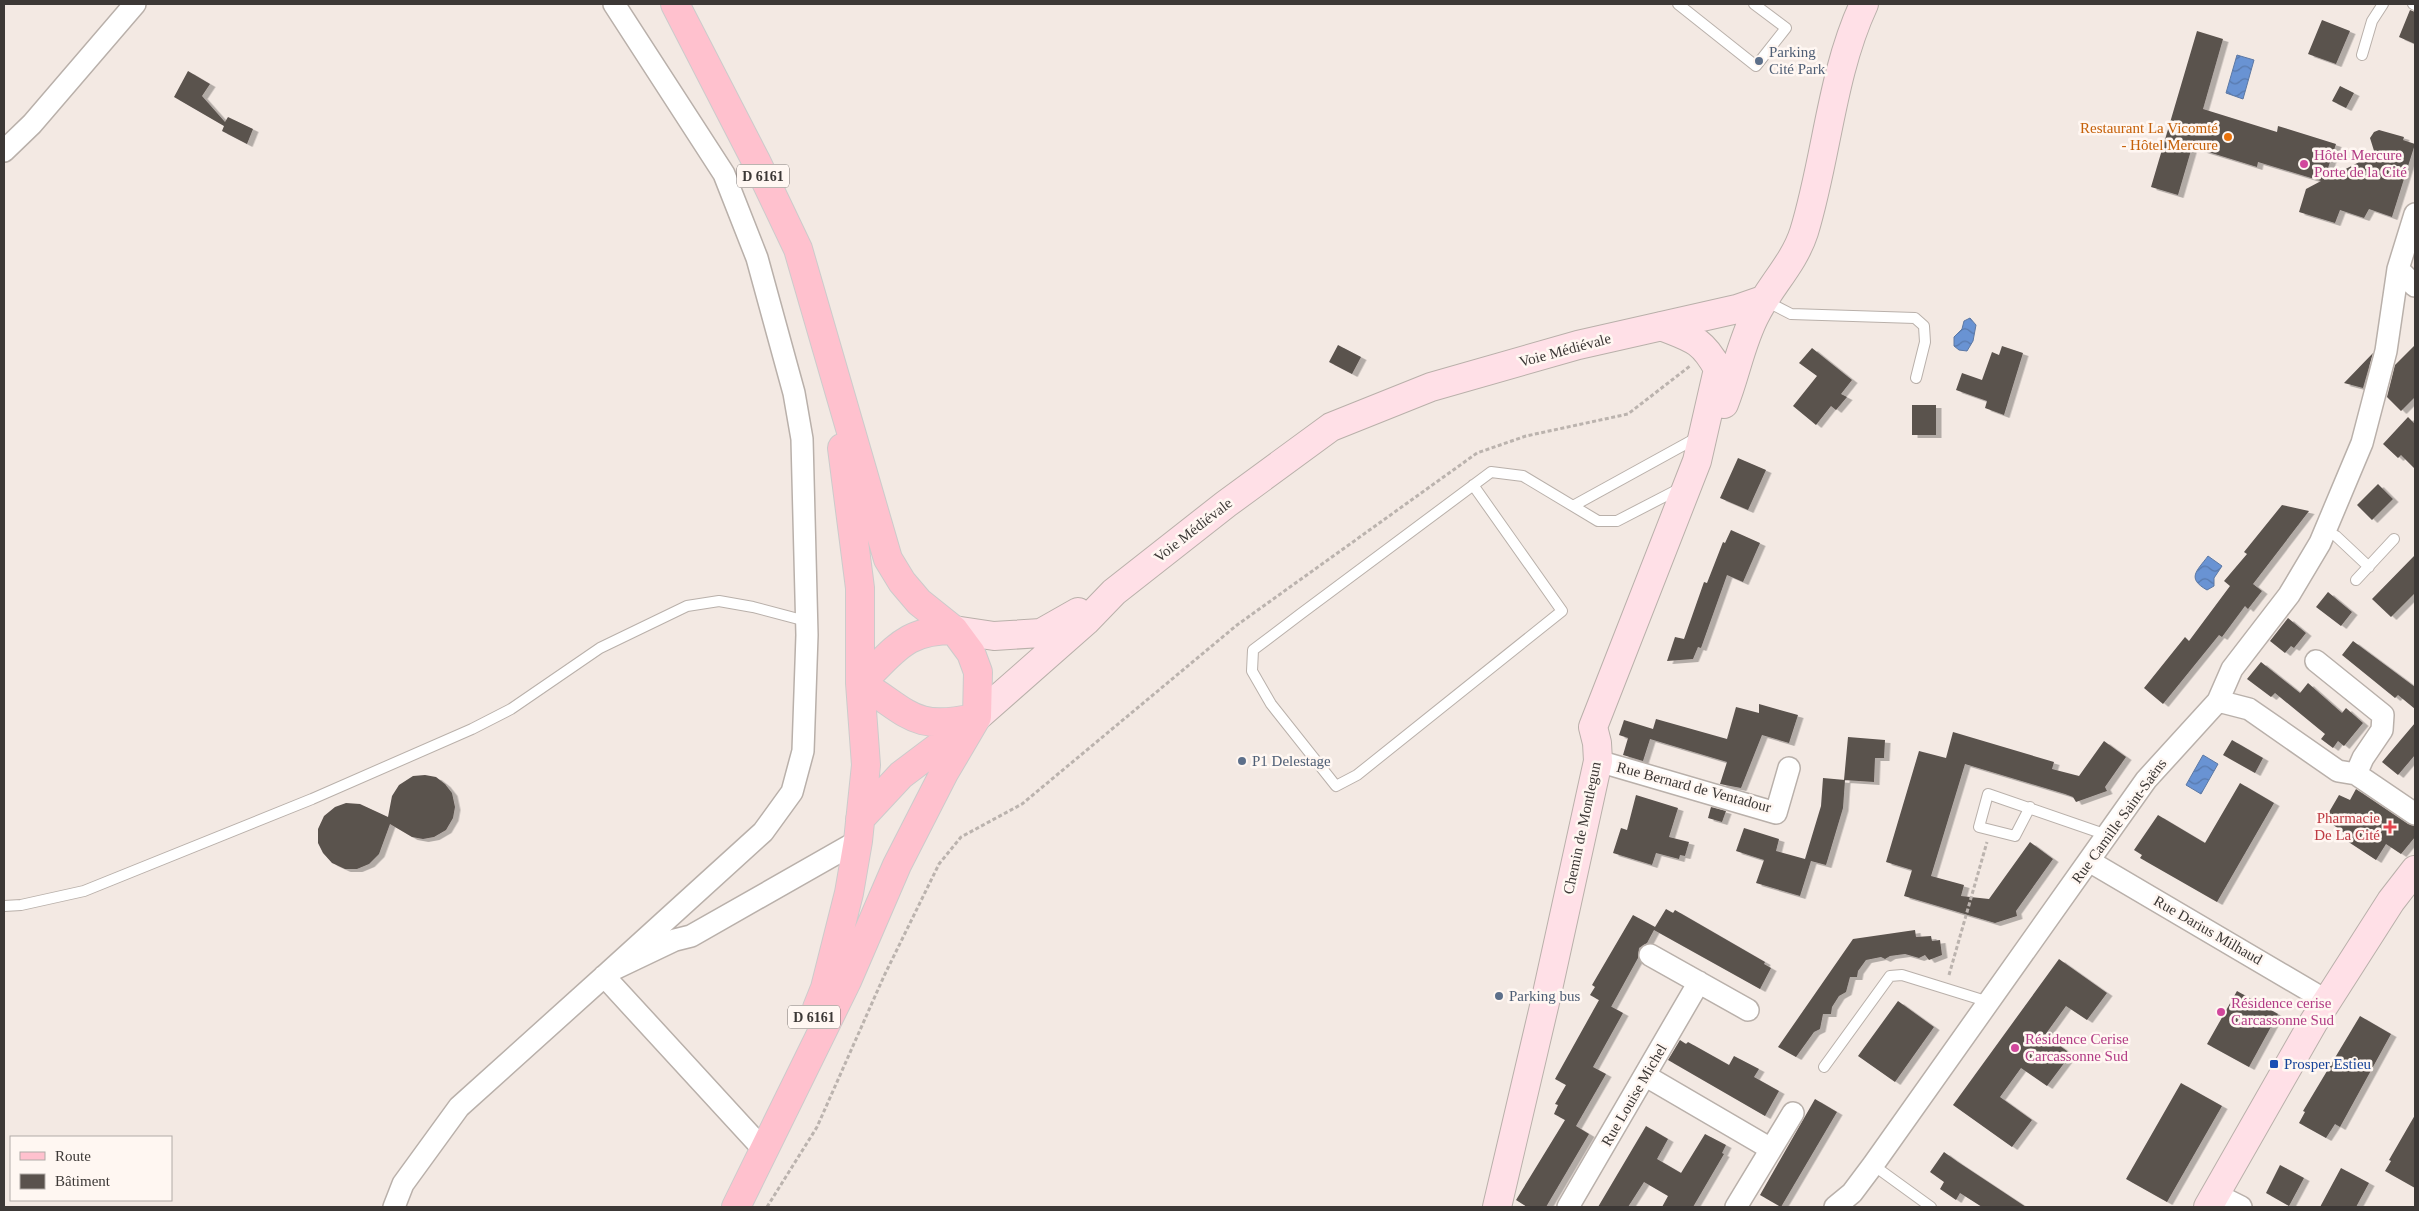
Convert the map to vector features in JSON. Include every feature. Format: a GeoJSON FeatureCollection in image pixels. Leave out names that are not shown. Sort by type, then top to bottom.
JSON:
{"type":"FeatureCollection","features":[{"type":"Feature","properties":{"kind":"main road","name":"D 6161"},"geometry":{"type":"LineString","coordinates":[[675,4],[757,163],[798,250],[830,357],[860,588],[860,683],[866,765],[859,830],[849,893],[825,988],[742,1197]]}},
{"type":"Feature","properties":{"kind":"main road"},"geometry":{"type":"LineString","coordinates":[[742,1197],[846,981],[897,865],[944,773],[977,717],[978,672],[971,653],[954,630],[919,602],[902,582],[888,559],[830,357]]}},
{"type":"Feature","properties":{"kind":"main road"},"geometry":{"type":"LineString","coordinates":[[954,630],[932,630],[915,635],[900,644],[860,683],[889,700],[902,712],[918,720],[934,724],[950,724],[977,717]]}},
{"type":"Feature","properties":{"kind":"main road"},"geometry":{"type":"LineString","coordinates":[[859,830],[901,775],[977,717]]}},
{"type":"Feature","properties":{"kind":"street"},"geometry":{"type":"LineString","coordinates":[[4,151],[32,124],[135,4]]}},
{"type":"Feature","properties":{"kind":"street"},"geometry":{"type":"LineString","coordinates":[[394,1207],[403,1184],[459,1107],[764,832],[792,792],[803,752],[806,621],[802,439],[794,393],[757,258],[724,174],[614,4]]}},
{"type":"Feature","properties":{"kind":"street"},"geometry":{"type":"LineString","coordinates":[[1763,300],[1786,268],[1803,233],[1844,61],[1864,4]]}},
{"type":"Feature","properties":{"kind":"street","name":"Rue Camille Saint-Saëns"},"geometry":{"type":"LineString","coordinates":[[1835,1207],[1852,1193],[1873,1165],[2146,780],[2218,701],[2232,669],[2289,595],[2325,531],[2362,443],[2386,350],[2398,269],[2415,214]]}},
{"type":"Feature","properties":{"kind":"street"},"geometry":{"type":"LineString","coordinates":[[2398,269],[2415,286]]}},
{"type":"Feature","properties":{"kind":"street","name":"Voie Médiévale"},"geometry":{"type":"LineString","coordinates":[[1114,592],[1226,504],[1331,427],[1431,386],[1578,345],[1737,309],[1763,300]]}},
{"type":"Feature","properties":{"kind":"street","name":"Chemin de Montlegun"},"geometry":{"type":"LineString","coordinates":[[1497,1207],[1546,998],[1598,761],[1597,742],[1593,727],[1695,466],[1718,420],[1733,381],[1748,330],[1763,300]]}},
{"type":"Feature","properties":{"kind":"street","name":"Chemin de Montlegun"},"geometry":{"type":"LineString","coordinates":[[1695,466],[1706,423],[1713,361],[1737,309]]}},
{"type":"Feature","properties":{"kind":"street"},"geometry":{"type":"LineString","coordinates":[[1661,326],[1696,340],[1713,361]]}},
{"type":"Feature","properties":{"kind":"street"},"geometry":{"type":"LineString","coordinates":[[954,630],[994,636],[1041,633],[1114,592]]}},
{"type":"Feature","properties":{"kind":"street"},"geometry":{"type":"LineString","coordinates":[[977,717],[1086,621],[1114,592]]}},
{"type":"Feature","properties":{"kind":"street"},"geometry":{"type":"LineString","coordinates":[[2316,662],[2383,715],[2382,730],[2363,758],[2356,774]]}},
{"type":"Feature","properties":{"kind":"street"},"geometry":{"type":"LineString","coordinates":[[2218,701],[2248,709],[2338,770],[2356,774],[2415,814]]}},
{"type":"Feature","properties":{"kind":"street","name":"Rue Bernard de Ventadour"},"geometry":{"type":"LineString","coordinates":[[1598,761],[1776,813],[1789,768]]}},
{"type":"Feature","properties":{"kind":"street"},"geometry":{"type":"LineString","coordinates":[[607,973],[675,940],[691,936],[859,830]]}},
{"type":"Feature","properties":{"kind":"street","name":"Rue Darius Milhaud"},"geometry":{"type":"LineString","coordinates":[[2089,861],[2327,1001]]}},
{"type":"Feature","properties":{"kind":"street"},"geometry":{"type":"LineString","coordinates":[[2240,1207],[2212,1200],[2327,1001],[2391,900],[2415,870]]}},
{"type":"Feature","properties":{"kind":"street"},"geometry":{"type":"LineString","coordinates":[[1650,955],[1748,1010]]}},
{"type":"Feature","properties":{"kind":"street"},"geometry":{"type":"LineString","coordinates":[[607,973],[762,1148]]}},
{"type":"Feature","properties":{"kind":"street","name":"Rue Louise Michel"},"geometry":{"type":"LineString","coordinates":[[1568,1207],[1699,982]]}},
{"type":"Feature","properties":{"kind":"street"},"geometry":{"type":"LineString","coordinates":[[1646,1076],[1771,1149]]}},
{"type":"Feature","properties":{"kind":"street"},"geometry":{"type":"LineString","coordinates":[[1736,1207],[1793,1113]]}},
{"type":"Feature","properties":{"kind":"lane"},"geometry":{"type":"LineString","coordinates":[[1678,4],[1756,66],[1786,28],[1757,5]]}},
{"type":"Feature","properties":{"kind":"lane"},"geometry":{"type":"LineString","coordinates":[[2362,55],[2372,21],[2383,4]]}},
{"type":"Feature","properties":{"kind":"lane"},"geometry":{"type":"LineString","coordinates":[[1763,300],[1791,314],[1915,318],[1924,326],[1925,342],[1916,378]]}},
{"type":"Feature","properties":{"kind":"lane"},"geometry":{"type":"LineString","coordinates":[[1572,506],[1691,442],[1706,423]]}},
{"type":"Feature","properties":{"kind":"lane"},"geometry":{"type":"LineString","coordinates":[[1473,485],[1562,611],[1358,775],[1336,786],[1271,704],[1252,671],[1253,650],[1473,485],[1491,472],[1523,476],[1598,521],[1617,521],[1675,491],[1695,466]]}},
{"type":"Feature","properties":{"kind":"lane"},"geometry":{"type":"LineString","coordinates":[[2325,531],[2336,536],[2369,566]]}},
{"type":"Feature","properties":{"kind":"lane"},"geometry":{"type":"LineString","coordinates":[[2356,580],[2394,539]]}},
{"type":"Feature","properties":{"kind":"lane"},"geometry":{"type":"LineString","coordinates":[[4,906],[21,906],[84,891],[312,800],[472,730],[511,709],[600,648],[687,606],[719,601],[753,607],[806,621]]}},
{"type":"Feature","properties":{"kind":"lane"},"geometry":{"type":"LineString","coordinates":[[2030,807],[2015,836],[1979,827],[1988,794],[2030,807],[2107,835]]}},
{"type":"Feature","properties":{"kind":"lane"},"geometry":{"type":"LineString","coordinates":[[1824,1067],[1890,976],[1902,975],[1989,1002]]}},
{"type":"Feature","properties":{"kind":"lane"},"geometry":{"type":"LineString","coordinates":[[1873,1165],[1928,1206]]}},
{"type":"Feature","properties":{"kind":"path"},"geometry":{"type":"LineString","coordinates":[[767,1207],[817,1127],[884,976],[938,864],[961,837],[1022,804],[1238,625],[1477,453],[1526,436],[1628,414],[1713,361]]}},
{"type":"Feature","properties":{"kind":"path"},"geometry":{"type":"LineString","coordinates":[[1945,988],[1991,830]]}},
{"type":"Feature","properties":{"kind":"water"},"geometry":{"type":"Polygon","coordinates":[[[2237,55],[2254,60],[2243,99],[2226,93],[2237,55]]]}},
{"type":"Feature","properties":{"kind":"water"},"geometry":{"type":"Polygon","coordinates":[[[1970,318],[1976,325],[1973,341],[1967,351],[1959,350],[1954,346],[1954,337],[1962,329],[1964,321],[1970,318]]]}},
{"type":"Feature","properties":{"kind":"water"},"geometry":{"type":"Polygon","coordinates":[[[2208,556],[2222,566],[2214,578],[2214,586],[2207,590],[2195,578],[2197,570],[2208,556]]]}},
{"type":"Feature","properties":{"kind":"water"},"geometry":{"type":"Polygon","coordinates":[[[2203,755],[2218,764],[2201,794],[2186,785],[2203,755]]]}},
{"type":"Feature","properties":{"kind":"building"},"geometry":{"type":"Polygon","coordinates":[[[2410,10],[2415,12],[2415,44],[2399,37],[2410,10]]]}},
{"type":"Feature","properties":{"kind":"building"},"geometry":{"type":"Polygon","coordinates":[[[2322,20],[2350,31],[2336,64],[2308,54],[2322,20]]]}},
{"type":"Feature","properties":{"kind":"building"},"geometry":{"type":"Polygon","coordinates":[[[2197,31],[2223,39],[2203,109],[2277,132],[2278,126],[2336,144],[2324,180],[2375,154],[2370,138],[2374,132],[2379,130],[2404,137],[2403,140],[2415,144],[2392,217],[2369,209],[2364,218],[2340,210],[2335,223],[2299,212],[2306,189],[2321,181],[2258,162],[2257,167],[2192,147],[2178,195],[2151,187],[2197,31]]]}},
{"type":"Feature","properties":{"kind":"building"},"geometry":{"type":"Polygon","coordinates":[[[188,71],[210,84],[202,96],[225,122],[228,117],[253,129],[247,144],[222,131],[224,126],[174,97],[188,71]]]}},
{"type":"Feature","properties":{"kind":"building"},"geometry":{"type":"Polygon","coordinates":[[[2340,86],[2354,93],[2346,108],[2332,101],[2340,86]]]}},
{"type":"Feature","properties":{"kind":"building"},"geometry":{"type":"Polygon","coordinates":[[[1338,345],[1361,357],[1352,374],[1329,362],[1338,345]]]}},
{"type":"Feature","properties":{"kind":"building"},"geometry":{"type":"Polygon","coordinates":[[[2415,345],[2415,397],[2401,411],[2387,397],[2395,365],[2415,345]]]}},
{"type":"Feature","properties":{"kind":"building"},"geometry":{"type":"Polygon","coordinates":[[[2002,346],[2023,353],[2004,415],[1985,408],[1987,401],[1956,390],[1962,373],[1982,380],[1992,352],[1999,355],[2002,346]]]}},
{"type":"Feature","properties":{"kind":"building"},"geometry":{"type":"Polygon","coordinates":[[[1812,348],[1852,380],[1841,394],[1847,397],[1836,410],[1831,406],[1816,425],[1793,406],[1817,376],[1799,363],[1812,348]]]}},
{"type":"Feature","properties":{"kind":"building"},"geometry":{"type":"Polygon","coordinates":[[[2373,353],[2363,388],[2344,383],[2373,353]]]}},
{"type":"Feature","properties":{"kind":"building"},"geometry":{"type":"Polygon","coordinates":[[[1912,405],[1936,405],[1936,435],[1912,435],[1912,405]]]}},
{"type":"Feature","properties":{"kind":"building"},"geometry":{"type":"Polygon","coordinates":[[[2408,417],[2415,424],[2415,469],[2401,455],[2398,458],[2383,444],[2408,417]]]}},
{"type":"Feature","properties":{"kind":"building"},"geometry":{"type":"Polygon","coordinates":[[[1738,458],[1766,470],[1748,510],[1720,498],[1738,458]]]}},
{"type":"Feature","properties":{"kind":"building"},"geometry":{"type":"Polygon","coordinates":[[[2378,484],[2393,499],[2372,520],[2357,505],[2378,484]]]}},
{"type":"Feature","properties":{"kind":"building"},"geometry":{"type":"Polygon","coordinates":[[[2282,505],[2309,511],[2253,584],[2262,591],[2248,609],[2245,606],[2222,637],[2219,635],[2163,704],[2144,688],[2185,637],[2189,641],[2230,586],[2224,581],[2247,554],[2244,552],[2282,505]]]}},
{"type":"Feature","properties":{"kind":"building"},"geometry":{"type":"Polygon","coordinates":[[[1731,530],[1760,543],[1743,582],[1727,575],[1701,648],[1698,647],[1693,659],[1667,661],[1675,637],[1684,639],[1704,582],[1707,583],[1723,542],[1725,543],[1731,530]]]}},
{"type":"Feature","properties":{"kind":"building"},"geometry":{"type":"Polygon","coordinates":[[[2415,555],[2415,593],[2391,617],[2372,599],[2415,555]]]}},
{"type":"Feature","properties":{"kind":"building"},"geometry":{"type":"Polygon","coordinates":[[[2328,592],[2352,612],[2341,626],[2316,607],[2328,592]]]}},
{"type":"Feature","properties":{"kind":"building"},"geometry":{"type":"Polygon","coordinates":[[[2288,618],[2306,633],[2294,648],[2291,646],[2285,653],[2270,641],[2288,618]]]}},
{"type":"Feature","properties":{"kind":"building"},"geometry":{"type":"Polygon","coordinates":[[[2353,641],[2415,687],[2415,709],[2398,695],[2395,698],[2342,655],[2353,641]]]}},
{"type":"Feature","properties":{"kind":"building"},"geometry":{"type":"Polygon","coordinates":[[[2261,662],[2300,693],[2308,683],[2342,713],[2346,708],[2363,723],[2344,746],[2338,741],[2333,748],[2321,739],[2325,734],[2275,693],[2271,697],[2247,679],[2261,662]]]}},
{"type":"Feature","properties":{"kind":"building"},"geometry":{"type":"Polygon","coordinates":[[[1759,704],[1798,715],[1789,743],[1762,735],[1741,788],[1720,784],[1727,762],[1650,739],[1643,761],[1623,755],[1628,738],[1619,735],[1624,720],[1653,729],[1656,719],[1727,739],[1736,707],[1759,713],[1759,704]]]}},
{"type":"Feature","properties":{"kind":"building"},"geometry":{"type":"Polygon","coordinates":[[[2415,723],[2415,755],[2398,775],[2382,762],[2415,723]]]}},
{"type":"Feature","properties":{"kind":"building"},"geometry":{"type":"Polygon","coordinates":[[[1953,732],[2054,762],[2052,769],[2079,776],[2104,741],[2126,757],[2105,787],[2107,791],[2076,802],[2073,797],[2065,794],[1965,764],[1931,876],[1964,885],[1961,896],[1989,899],[2030,842],[2053,859],[2016,911],[2017,916],[1995,923],[1904,896],[1912,870],[1886,862],[1919,751],[1946,758],[1953,732]]]}},
{"type":"Feature","properties":{"kind":"building"},"geometry":{"type":"Polygon","coordinates":[[[1848,737],[1885,740],[1884,758],[1875,758],[1874,782],[1844,780],[1848,737]]]}},
{"type":"Feature","properties":{"kind":"building"},"geometry":{"type":"Polygon","coordinates":[[[2232,740],[2263,758],[2255,773],[2223,755],[2232,740]]]}},
{"type":"Feature","properties":{"kind":"building"},"geometry":{"type":"Polygon","coordinates":[[[425,775],[436,777],[452,793],[455,807],[453,818],[446,830],[434,837],[423,839],[412,837],[390,824],[379,854],[369,864],[357,869],[345,869],[332,863],[323,853],[318,843],[318,829],[324,816],[335,807],[346,803],[360,804],[388,817],[392,796],[399,785],[413,776],[425,775]]]}},
{"type":"Feature","properties":{"kind":"building"},"geometry":{"type":"Polygon","coordinates":[[[1823,778],[1845,780],[1843,808],[1826,865],[1811,861],[1800,896],[1756,883],[1764,860],[1736,851],[1744,828],[1779,839],[1776,851],[1805,859],[1821,806],[1823,778]]]}},
{"type":"Feature","properties":{"kind":"building"},"geometry":{"type":"Polygon","coordinates":[[[2240,783],[2274,803],[2217,902],[2140,858],[2142,855],[2134,850],[2158,815],[2205,843],[2240,783]]]}},
{"type":"Feature","properties":{"kind":"building"},"geometry":{"type":"Polygon","coordinates":[[[2356,789],[2408,824],[2415,826],[2415,837],[2401,854],[2386,844],[2376,860],[2347,841],[2350,837],[2325,819],[2339,795],[2350,800],[2356,789]]]}},
{"type":"Feature","properties":{"kind":"building"},"geometry":{"type":"Polygon","coordinates":[[[1636,795],[1678,808],[1669,837],[1689,842],[1685,856],[1680,855],[1679,859],[1656,853],[1652,865],[1613,853],[1621,828],[1627,830],[1636,795]]]}},
{"type":"Feature","properties":{"kind":"building"},"geometry":{"type":"Polygon","coordinates":[[[1711,807],[1726,811],[1722,822],[1708,818],[1711,807]]]}},
{"type":"Feature","properties":{"kind":"building"},"geometry":{"type":"Polygon","coordinates":[[[1666,909],[1673,913],[1675,910],[1765,962],[1764,964],[1771,968],[1760,989],[1654,930],[1647,943],[1639,948],[1638,958],[1611,1007],[1590,995],[1595,987],[1592,985],[1633,915],[1655,927],[1666,909]]]}},
{"type":"Feature","properties":{"kind":"building"},"geometry":{"type":"Polygon","coordinates":[[[1915,930],[1916,937],[1931,936],[1932,941],[1940,940],[1942,955],[1929,960],[1925,955],[1919,958],[1905,954],[1890,956],[1885,959],[1881,957],[1866,960],[1858,971],[1857,977],[1850,977],[1846,992],[1839,996],[1832,1007],[1831,1014],[1823,1014],[1820,1029],[1814,1032],[1796,1057],[1778,1047],[1853,939],[1915,930]]]}},
{"type":"Feature","properties":{"kind":"building","name":"Résidence Cerise Carcassonne Sud"},"geometry":{"type":"Polygon","coordinates":[[[2059,959],[2107,993],[2087,1020],[2066,1006],[2045,1035],[2071,1054],[2047,1086],[2021,1068],[2000,1097],[2032,1120],[2012,1147],[1953,1105],[2059,959]]]}},
{"type":"Feature","properties":{"kind":"building","name":"Résidence Cerise Carcassonne Sud"},"geometry":{"type":"Polygon","coordinates":[[[2237,991],[2278,1014],[2249,1067],[2207,1044],[2237,991]]]}},
{"type":"Feature","properties":{"kind":"building"},"geometry":{"type":"Polygon","coordinates":[[[1599,1000],[1623,1013],[1593,1067],[1606,1074],[1576,1126],[1589,1134],[1546,1207],[1527,1207],[1516,1200],[1565,1120],[1554,1114],[1558,1105],[1555,1104],[1566,1085],[1555,1079],[1599,1000]]]}},
{"type":"Feature","properties":{"kind":"building"},"geometry":{"type":"Polygon","coordinates":[[[1898,1001],[1934,1027],[1895,1082],[1858,1056],[1898,1001]]]}},
{"type":"Feature","properties":{"kind":"building"},"geometry":{"type":"Polygon","coordinates":[[[2360,1016],[2391,1034],[2340,1127],[2335,1124],[2326,1138],[2299,1123],[2305,1112],[2303,1111],[2360,1016]]]}},
{"type":"Feature","properties":{"kind":"building"},"geometry":{"type":"Polygon","coordinates":[[[1680,1040],[1686,1044],[1688,1042],[1729,1065],[1734,1056],[1759,1069],[1754,1077],[1779,1091],[1765,1116],[1668,1060],[1680,1040]]]}},
{"type":"Feature","properties":{"kind":"building"},"geometry":{"type":"Polygon","coordinates":[[[2181,1083],[2222,1106],[2167,1202],[2126,1179],[2181,1083]]]}},
{"type":"Feature","properties":{"kind":"building"},"geometry":{"type":"Polygon","coordinates":[[[1815,1099],[1837,1112],[1781,1207],[1760,1195],[1815,1099]]]}},
{"type":"Feature","properties":{"kind":"building"},"geometry":{"type":"Polygon","coordinates":[[[2415,1115],[2415,1188],[2385,1171],[2391,1161],[2389,1160],[2415,1115]]]}},
{"type":"Feature","properties":{"kind":"building"},"geometry":{"type":"Polygon","coordinates":[[[1646,1126],[1668,1139],[1657,1159],[1681,1173],[1705,1134],[1726,1145],[1722,1153],[1724,1154],[1693,1207],[1662,1207],[1668,1196],[1644,1182],[1628,1207],[1598,1207],[1646,1126]]]}},
{"type":"Feature","properties":{"kind":"building"},"geometry":{"type":"Polygon","coordinates":[[[1944,1152],[2026,1207],[1982,1207],[1960,1193],[1956,1200],[1940,1189],[1944,1182],[1930,1172],[1944,1152]]]}},
{"type":"Feature","properties":{"kind":"building"},"geometry":{"type":"Polygon","coordinates":[[[2280,1165],[2304,1178],[2289,1206],[2266,1193],[2280,1165]]]}},
{"type":"Feature","properties":{"kind":"building"},"geometry":{"type":"Polygon","coordinates":[[[2341,1168],[2369,1183],[2356,1207],[2320,1207],[2341,1168]]]}},
{"type":"Feature","properties":{"kind":"place","name":"Parking Cité Park"},"geometry":{"type":"Point","coordinates":[1759,61]}},
{"type":"Feature","properties":{"kind":"place","name":"Restaurant La Vicomté - Hôtel Mercure"},"geometry":{"type":"Point","coordinates":[2228,137]}},
{"type":"Feature","properties":{"kind":"place","name":"Hôtel Mercure Porte de la Cité"},"geometry":{"type":"Point","coordinates":[2304,164]}},
{"type":"Feature","properties":{"kind":"place","name":"P1 Delestage"},"geometry":{"type":"Point","coordinates":[1242,761]}},
{"type":"Feature","properties":{"kind":"place","name":"Pharmacie De La Cité"},"geometry":{"type":"Point","coordinates":[2390,827]}},
{"type":"Feature","properties":{"kind":"place","name":"Parking bus"},"geometry":{"type":"Point","coordinates":[1499,996]}},
{"type":"Feature","properties":{"kind":"place","name":"Résidence cerise Carcassonne Sud"},"geometry":{"type":"Point","coordinates":[2221,1012]}},
{"type":"Feature","properties":{"kind":"place","name":"Résidence Cerise Carcassonne Sud"},"geometry":{"type":"Point","coordinates":[2015,1048]}},
{"type":"Feature","properties":{"kind":"place","name":"Prosper Estieu"},"geometry":{"type":"Point","coordinates":[2274,1064]}}]}
